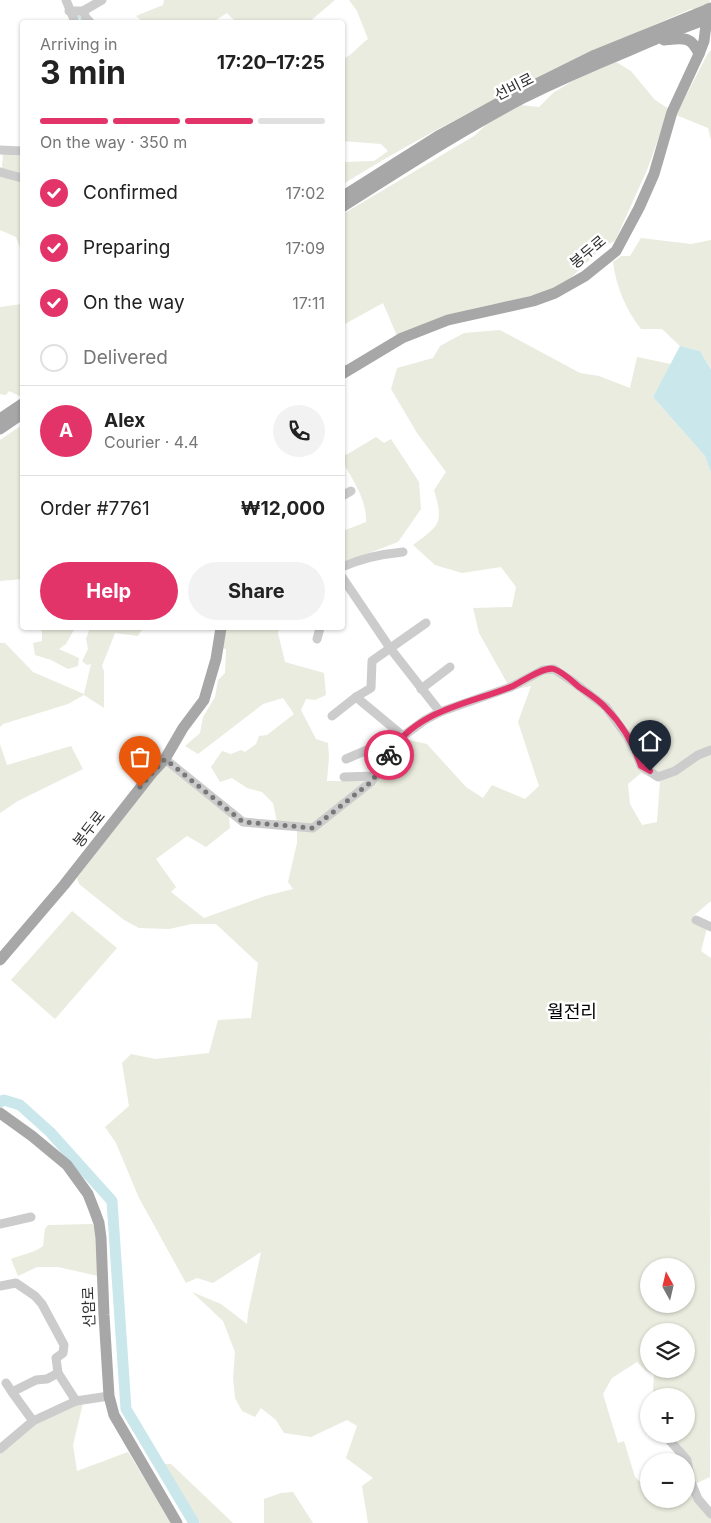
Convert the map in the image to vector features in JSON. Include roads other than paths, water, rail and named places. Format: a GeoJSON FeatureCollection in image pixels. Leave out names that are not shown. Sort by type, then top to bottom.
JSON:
{"type":"FeatureCollection","features":[{"type":"Feature","properties":{"kind":"main road","name":"선비로"},"geometry":{"type":"LineString","coordinates":[[345,205],[408,164],[518,102],[578,72],[643,45],[709,14]]}},
{"type":"Feature","properties":{"kind":"main road","name":"선비로"},"geometry":{"type":"LineString","coordinates":[[345,195],[440,135],[502,101],[595,56],[709,14]]}},
{"type":"Feature","properties":{"kind":"main road","name":"봉두로"},"geometry":{"type":"LineString","coordinates":[[345,372],[402,338],[448,320],[533,301],[555,293],[585,276],[616,251],[639,208],[654,174],[672,112],[704,41],[709,14]]}},
{"type":"Feature","properties":{"kind":"main road"},"geometry":{"type":"LineString","coordinates":[[643,45],[681,38],[689,40],[694,44],[699,54],[711,40]]}},
{"type":"Feature","properties":{"kind":"main road"},"geometry":{"type":"LineString","coordinates":[[0,419],[20,405]]}},
{"type":"Feature","properties":{"kind":"main road"},"geometry":{"type":"LineString","coordinates":[[0,429],[20,415]]}},
{"type":"Feature","properties":{"kind":"main road","name":"봉두로"},"geometry":{"type":"LineString","coordinates":[[0,960],[64,885],[165,759],[183,728],[204,700],[216,658],[221,630]]}},
{"type":"Feature","properties":{"kind":"main road","name":"선암로"},"geometry":{"type":"LineString","coordinates":[[3,1118],[32,1136],[67,1166],[88,1194],[97,1217],[101,1238],[109,1396],[114,1415],[177,1523]]}},
{"type":"Feature","properties":{"kind":"street"},"geometry":{"type":"LineString","coordinates":[[66,0],[74,20]]}},
{"type":"Feature","properties":{"kind":"street"},"geometry":{"type":"LineString","coordinates":[[69,11],[83,11],[102,0]]}},
{"type":"Feature","properties":{"kind":"street"},"geometry":{"type":"LineString","coordinates":[[83,11],[88,20]]}},
{"type":"Feature","properties":{"kind":"street"},"geometry":{"type":"LineString","coordinates":[[0,150],[20,151]]}},
{"type":"Feature","properties":{"kind":"street"},"geometry":{"type":"LineString","coordinates":[[0,172],[20,177]]}},
{"type":"Feature","properties":{"kind":"street"},"geometry":{"type":"LineString","coordinates":[[345,494],[351,491]]}},
{"type":"Feature","properties":{"kind":"street"},"geometry":{"type":"LineString","coordinates":[[345,566],[382,554],[403,552]]}},
{"type":"Feature","properties":{"kind":"street"},"geometry":{"type":"LineString","coordinates":[[345,581],[390,648],[440,712]]}},
{"type":"Feature","properties":{"kind":"street"},"geometry":{"type":"LineString","coordinates":[[332,716],[371,688],[372,661],[426,623]]}},
{"type":"Feature","properties":{"kind":"street"},"geometry":{"type":"LineString","coordinates":[[318,639],[320,630]]}},
{"type":"Feature","properties":{"kind":"street"},"geometry":{"type":"LineString","coordinates":[[422,688],[450,667]]}},
{"type":"Feature","properties":{"kind":"street"},"geometry":{"type":"LineString","coordinates":[[165,759],[243,822],[313,828],[371,782],[403,736],[425,720],[440,712],[510,687],[543,670],[554,669],[606,708],[627,736],[641,766],[658,777],[675,771],[698,755],[711,750]]}},
{"type":"Feature","properties":{"kind":"street"},"geometry":{"type":"LineString","coordinates":[[356,697],[403,736]]}},
{"type":"Feature","properties":{"kind":"street"},"geometry":{"type":"LineString","coordinates":[[346,759],[367,750],[383,766]]}},
{"type":"Feature","properties":{"kind":"street"},"geometry":{"type":"LineString","coordinates":[[344,777],[376,776]]}},
{"type":"Feature","properties":{"kind":"street"},"geometry":{"type":"LineString","coordinates":[[696,920],[711,927]]}},
{"type":"Feature","properties":{"kind":"street"},"geometry":{"type":"LineString","coordinates":[[0,1224],[32,1217]]}},
{"type":"Feature","properties":{"kind":"street"},"geometry":{"type":"LineString","coordinates":[[0,1286],[16,1283],[35,1296],[42,1304],[64,1345],[63,1353],[56,1358],[58,1373],[76,1401]]}},
{"type":"Feature","properties":{"kind":"street"},"geometry":{"type":"LineString","coordinates":[[12,1392],[36,1380],[58,1373]]}},
{"type":"Feature","properties":{"kind":"street"},"geometry":{"type":"LineString","coordinates":[[2,1383],[12,1392],[33,1421]]}},
{"type":"Feature","properties":{"kind":"street"},"geometry":{"type":"LineString","coordinates":[[0,1449],[33,1421],[76,1401],[109,1396]]}},
{"type":"Feature","properties":{"kind":"street"},"geometry":{"type":"LineString","coordinates":[[672,1443],[687,1460],[691,1482],[698,1499],[711,1514]]}},
{"type":"Feature","properties":{"kind":"water"},"geometry":{"type":"Polygon","coordinates":[[[680,346],[700,351],[711,369],[711,473],[705,456],[653,397],[680,346]]]}},
{"type":"Feature","properties":{"kind":"waterway"},"geometry":{"type":"LineString","coordinates":[[77,15],[82,20]]}},
{"type":"Feature","properties":{"kind":"waterway"},"geometry":{"type":"LineString","coordinates":[[0,1102],[4,1100],[20,1105],[50,1132],[112,1201],[126,1409],[194,1523]]}},
{"type":"Feature","properties":{"kind":"district","name":"월전리"},"geometry":{"type":"Point","coordinates":[572,1012]}}]}
